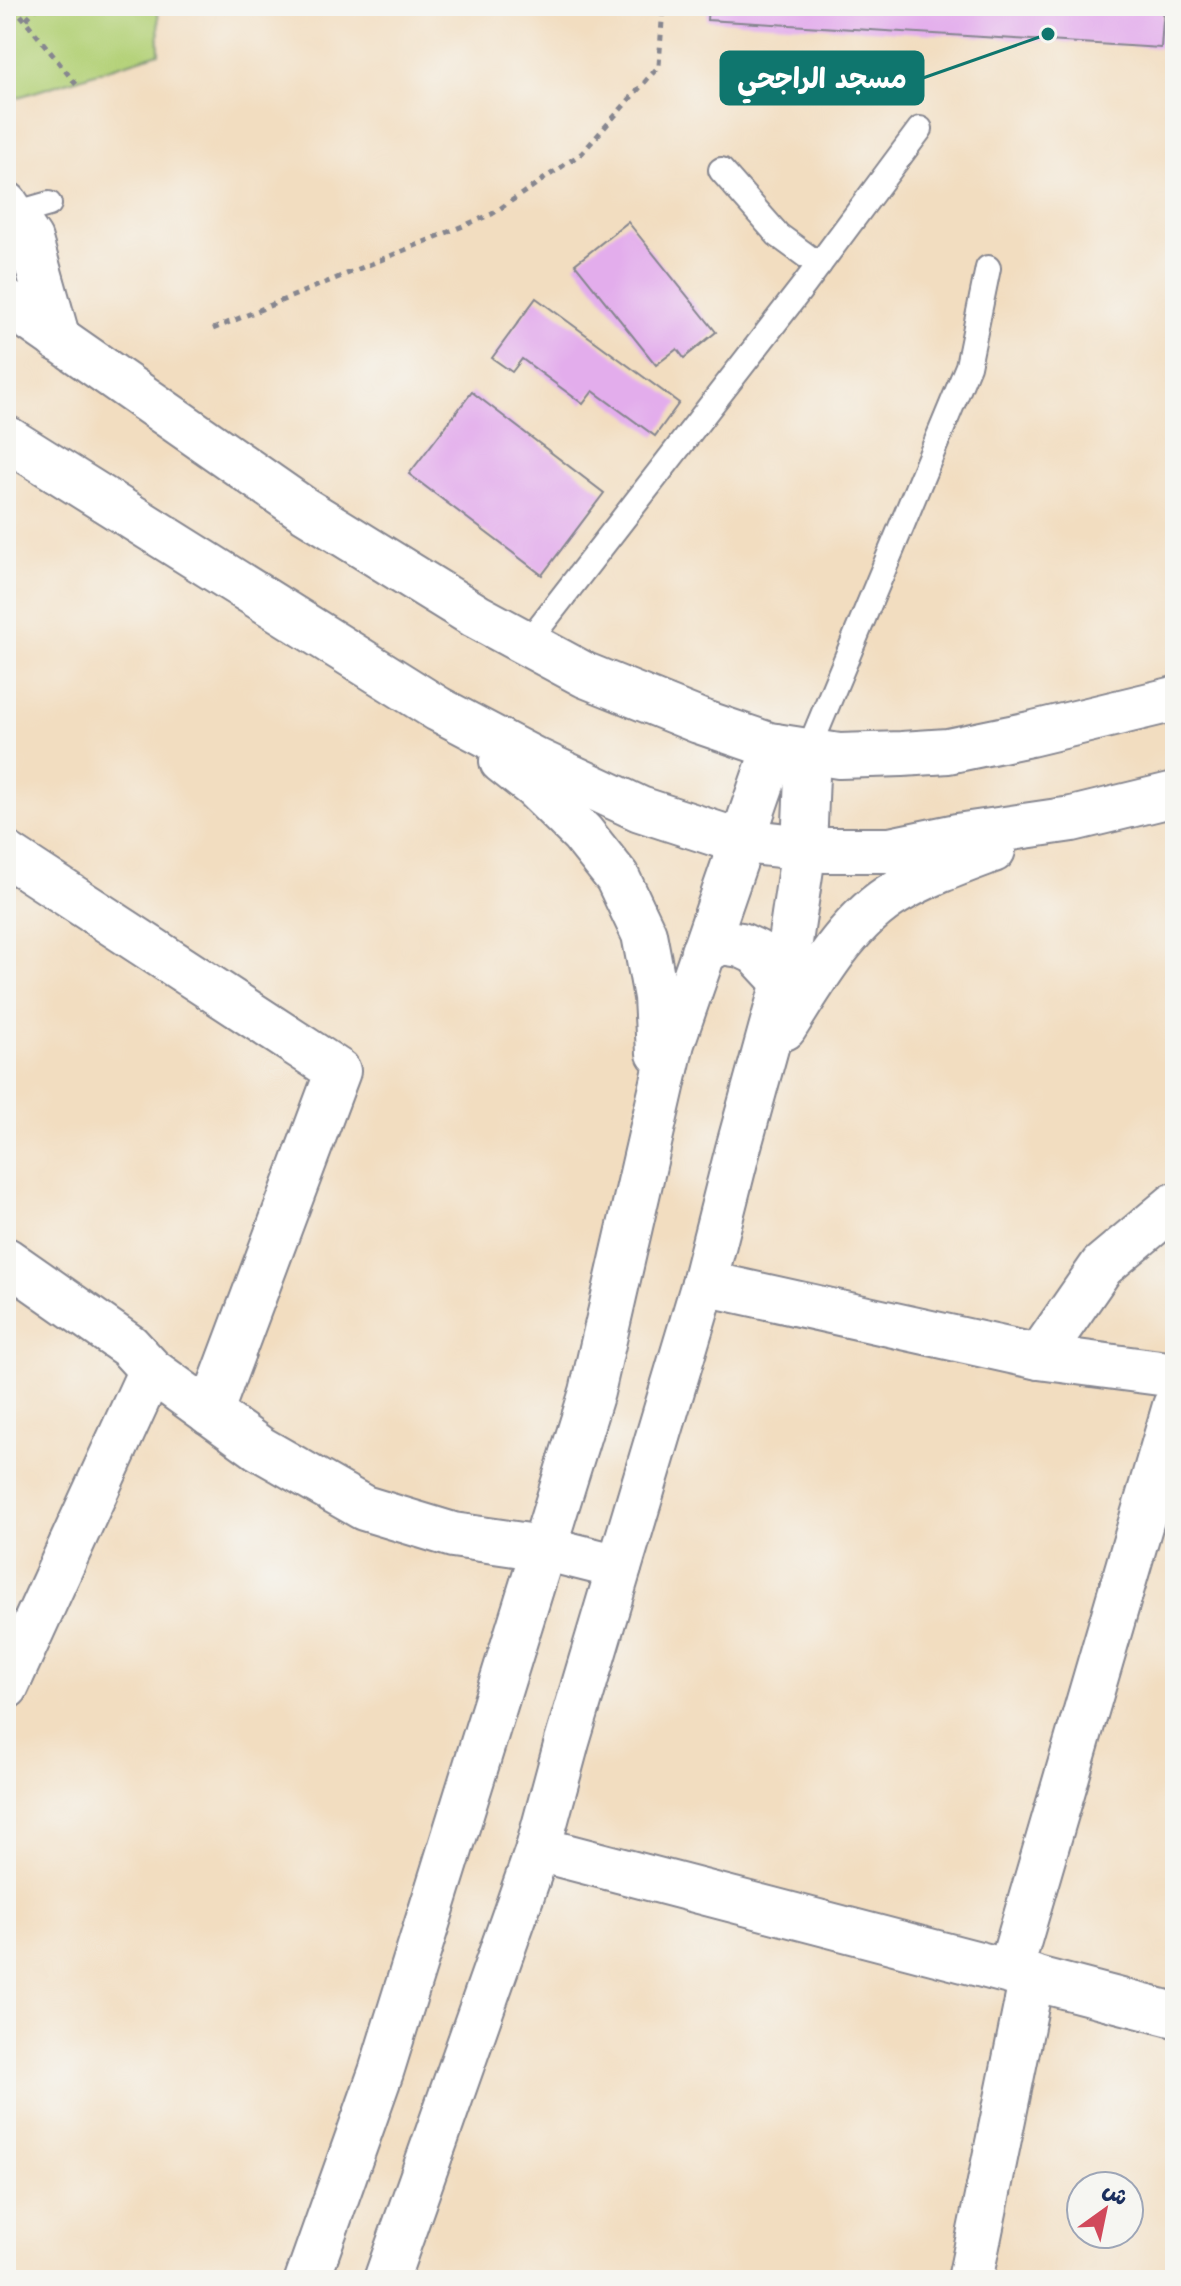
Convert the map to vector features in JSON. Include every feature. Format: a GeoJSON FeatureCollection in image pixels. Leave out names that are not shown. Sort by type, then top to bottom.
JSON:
{"type":"FeatureCollection","features":[{"type":"Feature","properties":{"kind":"street"},"geometry":{"type":"LineString","coordinates":[[23,208],[58,339]]}},
{"type":"Feature","properties":{"kind":"street"},"geometry":{"type":"LineString","coordinates":[[11,303],[303,509],[476,616],[585,675],[699,721],[792,748],[839,756],[948,751],[1175,699]]}},
{"type":"Feature","properties":{"kind":"street"},"geometry":{"type":"LineString","coordinates":[[6,438],[438,709],[535,760],[640,809],[744,841],[824,850],[890,850],[957,836],[1072,819],[1175,794]]}},
{"type":"Feature","properties":{"kind":"street"},"geometry":{"type":"LineString","coordinates":[[438,709],[535,787],[582,833],[617,877],[644,934],[656,997],[661,1093]]}},
{"type":"Feature","properties":{"kind":"street"},"geometry":{"type":"LineString","coordinates":[[307,2280],[381,2072],[592,1392],[672,1043],[744,841],[792,748]]}},
{"type":"Feature","properties":{"kind":"street"},"geometry":{"type":"LineString","coordinates":[[386,2280],[538,1849],[704,1283],[784,982],[804,848],[792,748]]}},
{"type":"Feature","properties":{"kind":"street"},"geometry":{"type":"LineString","coordinates":[[763,1060],[824,967],[861,921],[895,893],[931,874],[1072,819]]}},
{"type":"Feature","properties":{"kind":"street"},"geometry":{"type":"LineString","coordinates":[[6,854],[338,1071],[210,1413]]}},
{"type":"Feature","properties":{"kind":"street"},"geometry":{"type":"LineString","coordinates":[[703,952],[721,942],[741,945],[756,952],[784,982]]}},
{"type":"Feature","properties":{"kind":"street"},"geometry":{"type":"LineString","coordinates":[[1039,1357],[1102,1266],[1175,1205]]}},
{"type":"Feature","properties":{"kind":"street"},"geometry":{"type":"LineString","coordinates":[[7,1263],[129,1346],[151,1370],[259,1448],[364,1508],[453,1535],[543,1548],[619,1567]]}},
{"type":"Feature","properties":{"kind":"street"},"geometry":{"type":"LineString","coordinates":[[704,1283],[1039,1357],[1175,1375]]}},
{"type":"Feature","properties":{"kind":"street"},"geometry":{"type":"LineString","coordinates":[[6,1687],[151,1370]]}},
{"type":"Feature","properties":{"kind":"street"},"geometry":{"type":"LineString","coordinates":[[970,2280],[1021,1974],[1175,1406]]}},
{"type":"Feature","properties":{"kind":"street"},"geometry":{"type":"LineString","coordinates":[[538,1849],[1175,2015]]}},
{"type":"Feature","properties":{"kind":"lane"},"geometry":{"type":"LineString","coordinates":[[527,643],[920,129]]}},
{"type":"Feature","properties":{"kind":"lane"},"geometry":{"type":"LineString","coordinates":[[721,170],[778,235],[819,265]]}},
{"type":"Feature","properties":{"kind":"lane"},"geometry":{"type":"LineString","coordinates":[[792,748],[968,366],[988,268]]}},
{"type":"Feature","properties":{"kind":"path"},"geometry":{"type":"LineString","coordinates":[[13,6],[79,88]]}},
{"type":"Feature","properties":{"kind":"path"},"geometry":{"type":"LineString","coordinates":[[25,20],[39,6]]}},
{"type":"Feature","properties":{"kind":"path"},"geometry":{"type":"LineString","coordinates":[[213,329],[492,214],[582,153],[659,66],[663,6]]}},
{"type":"Feature","properties":{"kind":"green space"},"geometry":{"type":"Polygon","coordinates":[[[6,6],[158,6],[159,53],[6,101],[6,6]]]}},
{"type":"Feature","properties":{"kind":"building"},"geometry":{"type":"Polygon","coordinates":[[[708,6],[1164,6],[1161,48],[707,20],[708,6]]]}},
{"type":"Feature","properties":{"kind":"building"},"geometry":{"type":"Polygon","coordinates":[[[628,222],[716,332],[684,358],[677,349],[656,365],[575,264],[628,222]]]}},
{"type":"Feature","properties":{"kind":"building"},"geometry":{"type":"Polygon","coordinates":[[[536,298],[679,403],[655,436],[593,391],[583,404],[522,359],[512,372],[492,358],[536,298]]]}},
{"type":"Feature","properties":{"kind":"building"},"geometry":{"type":"Polygon","coordinates":[[[472,392],[604,493],[542,575],[409,474],[472,392]]]}},
{"type":"Feature","properties":{"kind":"place","name":"مسجد الراجحي"},"geometry":{"type":"Point","coordinates":[1048,34]}}]}
